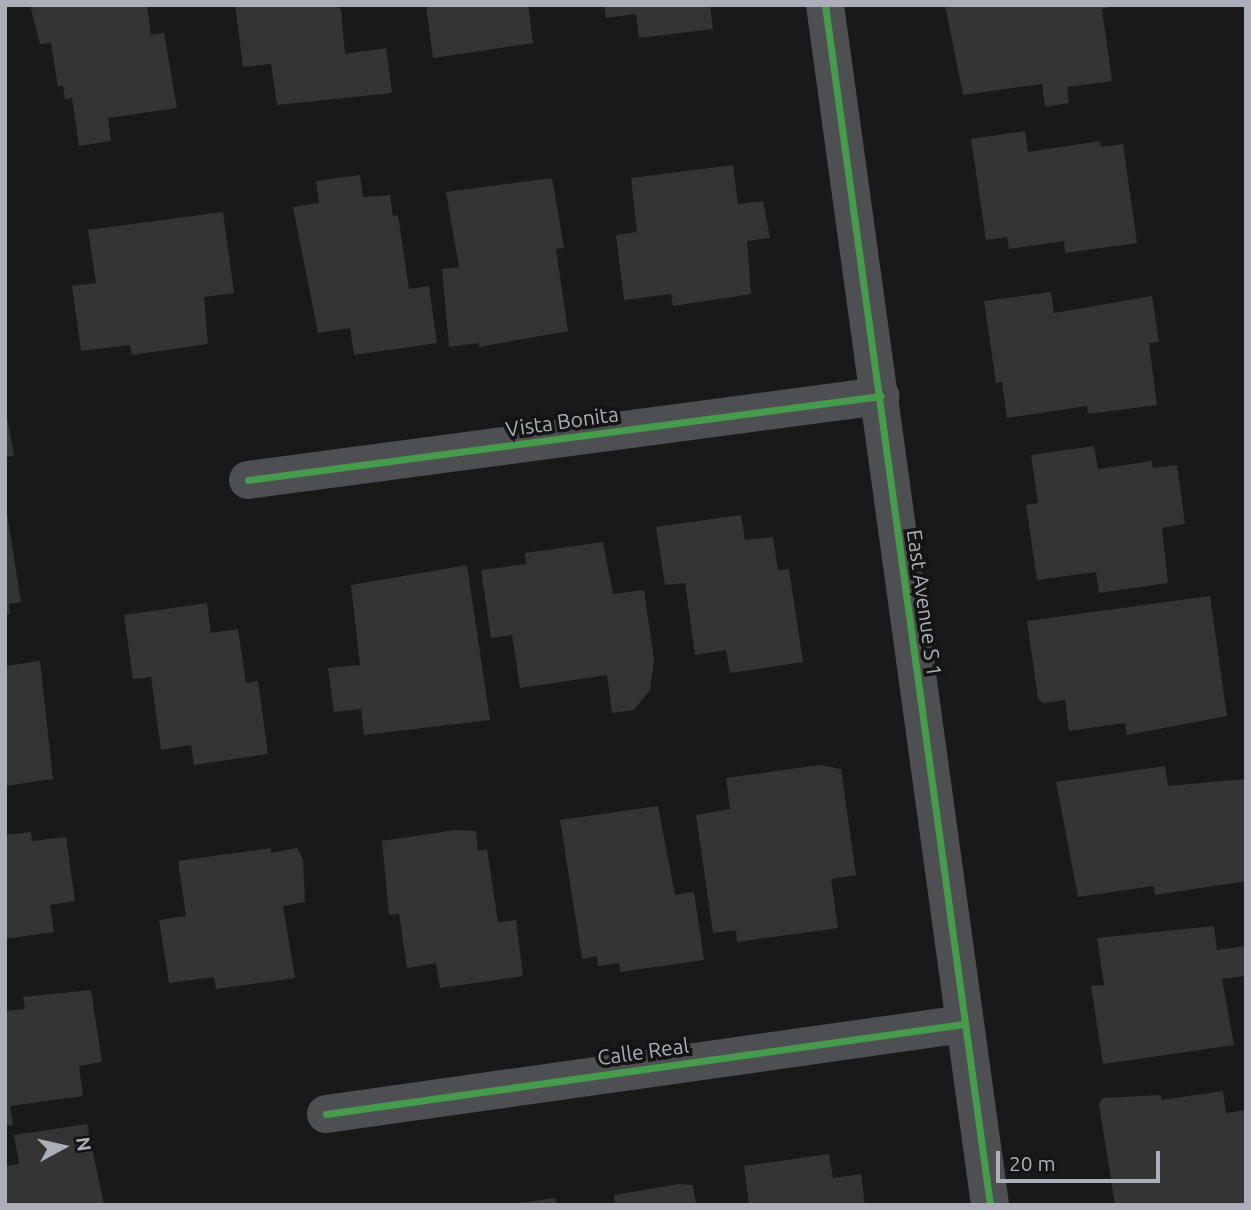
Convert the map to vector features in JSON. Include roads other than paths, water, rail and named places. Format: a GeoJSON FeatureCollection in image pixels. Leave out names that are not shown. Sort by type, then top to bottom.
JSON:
{"type":"FeatureCollection","features":[{"type":"Feature","properties":{"kind":"street","name":"East Avenue S 1"},"geometry":{"type":"LineString","coordinates":[[825,5],[990,1205]]}},
{"type":"Feature","properties":{"kind":"street","name":"Vista Bonita"},"geometry":{"type":"LineString","coordinates":[[248,480],[880,396]]}},
{"type":"Feature","properties":{"kind":"street","name":"Calle Real"},"geometry":{"type":"LineString","coordinates":[[326,1114],[964,1024]]}}]}
